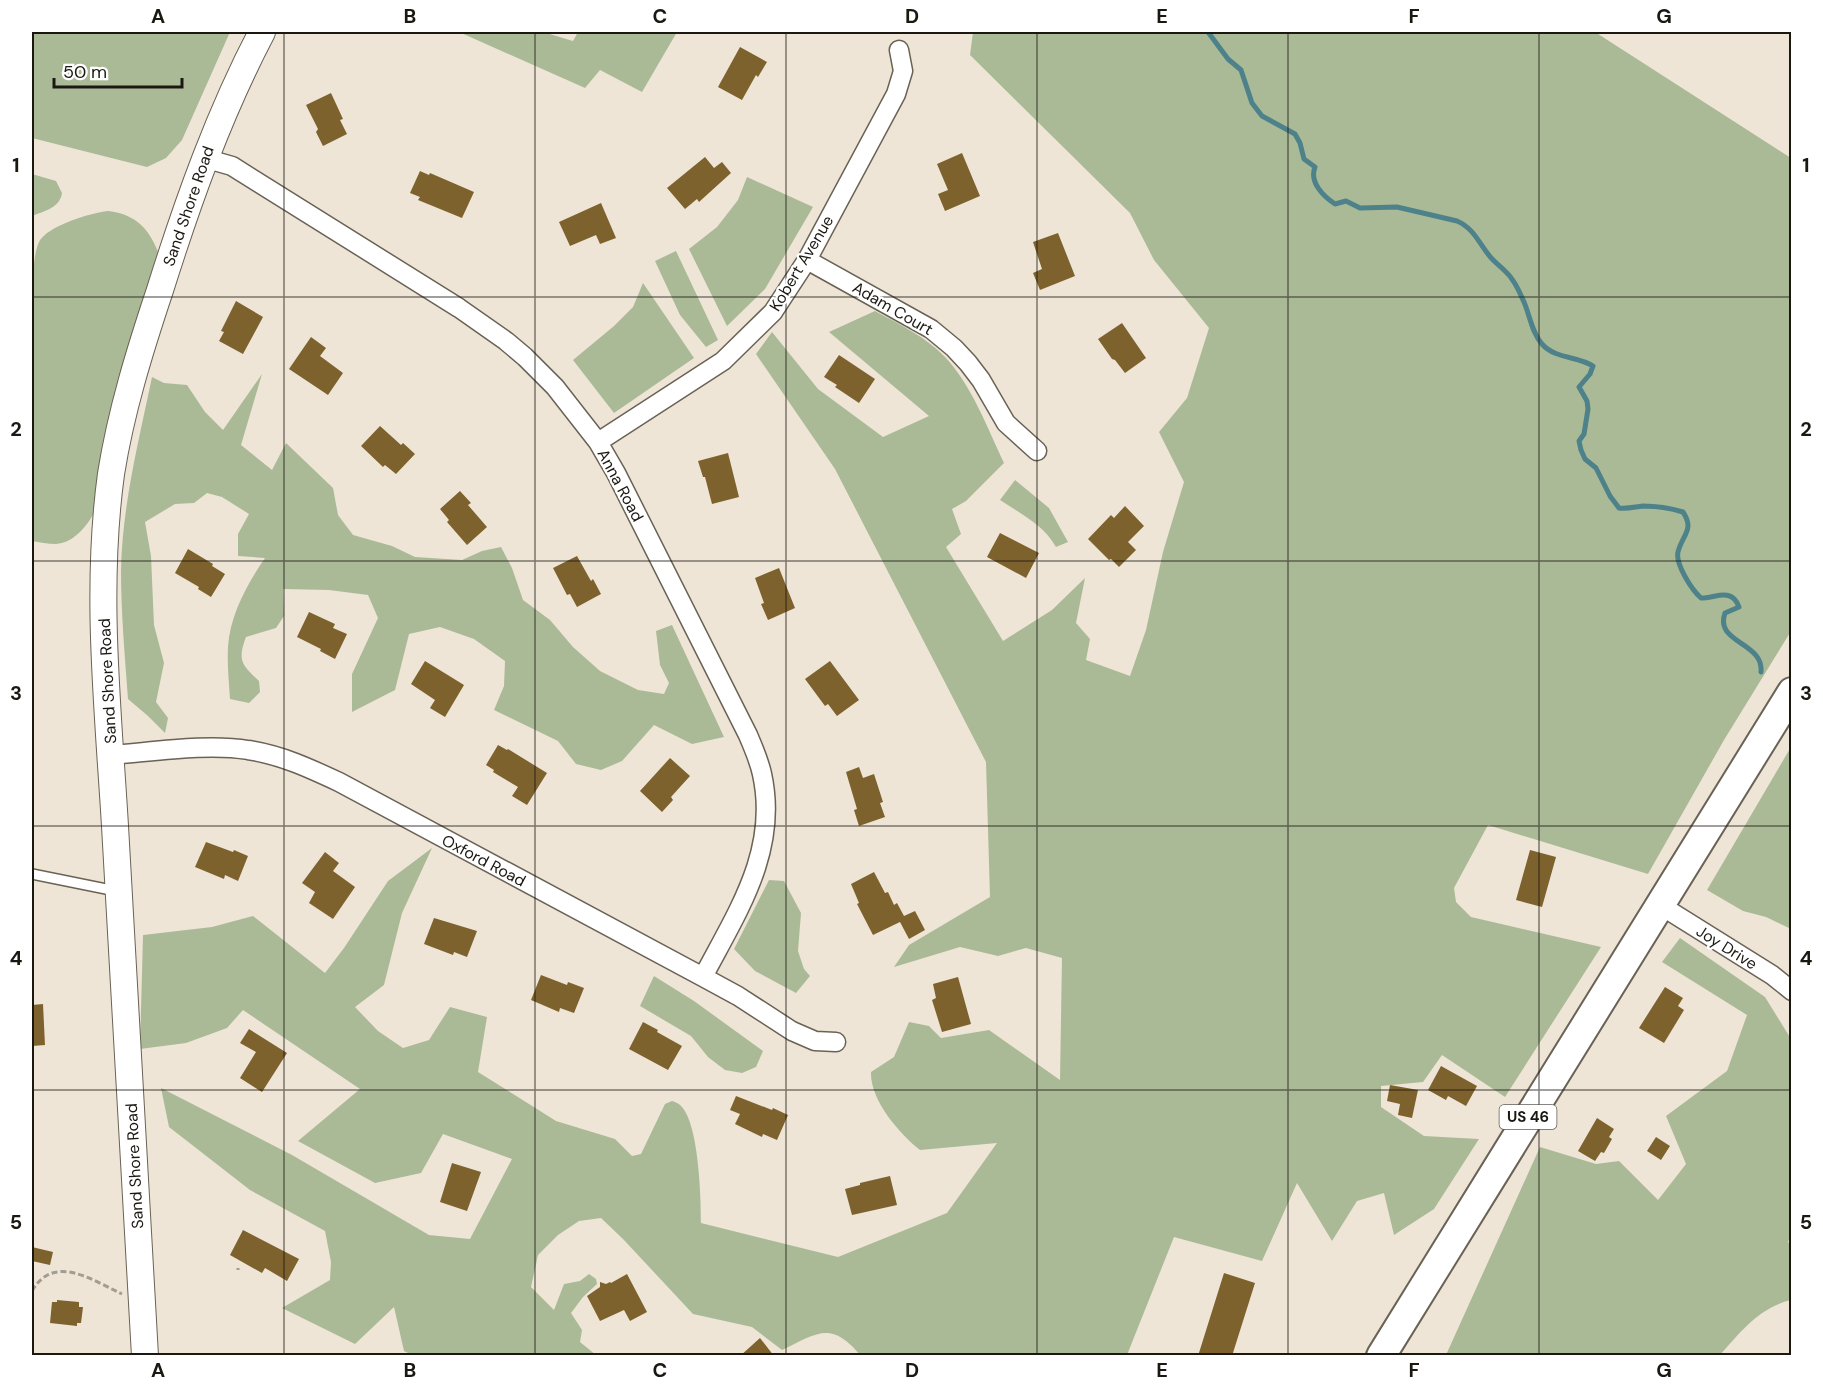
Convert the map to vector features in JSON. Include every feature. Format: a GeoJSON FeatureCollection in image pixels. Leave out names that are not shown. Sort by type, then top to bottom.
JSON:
{"type":"FeatureCollection","features":[{"type":"Feature","properties":{"kind":"main road","name":"US 46"},"geometry":{"type":"LineString","coordinates":[[1381,1356],[1791,692]]}},
{"type":"Feature","properties":{"kind":"street","name":"Sand Shore Road"},"geometry":{"type":"LineString","coordinates":[[145,1356],[102,592],[103,558],[111,475],[121,422],[141,349],[204,158],[230,95],[262,32]]}},
{"type":"Feature","properties":{"kind":"street","name":"Kobert Avenue"},"geometry":{"type":"LineString","coordinates":[[598,442],[734,352],[773,312],[807,260],[896,94],[903,71],[900,50]]}},
{"type":"Feature","properties":{"kind":"street","name":"Anna Road"},"geometry":{"type":"LineString","coordinates":[[204,158],[232,166],[484,325],[525,357],[555,387],[598,442],[616,472],[745,728],[762,774],[766,818],[758,868],[703,977]]}},
{"type":"Feature","properties":{"kind":"street","name":"Adam Court"},"geometry":{"type":"LineString","coordinates":[[807,260],[931,329],[942,338],[968,363],[981,380],[1006,423],[1037,451]]}},
{"type":"Feature","properties":{"kind":"street","name":"Oxford Road"},"geometry":{"type":"LineString","coordinates":[[111,755],[194,749],[236,749],[265,753],[295,762],[339,782],[703,977],[792,1030],[815,1041],[836,1042]]}},
{"type":"Feature","properties":{"kind":"street","name":"Joy Drive"},"geometry":{"type":"LineString","coordinates":[[1660,905],[1772,975],[1791,991]]}},
{"type":"Feature","properties":{"kind":"lane"},"geometry":{"type":"LineString","coordinates":[[32,874],[118,891]]}},
{"type":"Feature","properties":{"kind":"path"},"geometry":{"type":"LineString","coordinates":[[32,1292],[41,1279],[54,1272],[72,1271],[130,1298],[142,1296]]}},
{"type":"Feature","properties":{"kind":"green space"},"geometry":{"type":"Polygon","coordinates":[[[32,32],[230,32],[182,140],[166,158],[147,167],[32,138],[32,32]]]}},
{"type":"Feature","properties":{"kind":"green space"},"geometry":{"type":"Polygon","coordinates":[[[459,32],[543,32],[573,41],[578,32],[677,32],[642,92],[600,70],[585,88],[459,32]]]}},
{"type":"Feature","properties":{"kind":"green space"},"geometry":{"type":"Polygon","coordinates":[[[973,32],[1595,32],[1791,158],[1791,631],[1724,740],[1648,874],[1488,825],[1454,888],[1456,902],[1471,917],[1601,947],[1505,1097],[1442,1055],[1423,1082],[1381,1086],[1381,1107],[1424,1136],[1479,1139],[1434,1209],[1394,1235],[1384,1193],[1357,1201],[1332,1241],[1297,1183],[1262,1261],[1174,1237],[1127,1355],[861,1356],[841,1337],[824,1333],[782,1350],[752,1327],[693,1314],[601,1218],[579,1221],[558,1235],[538,1255],[531,1287],[554,1310],[564,1284],[580,1281],[589,1274],[596,1279],[597,1284],[571,1313],[582,1330],[580,1342],[596,1355],[412,1355],[404,1351],[394,1307],[355,1344],[282,1308],[330,1280],[331,1262],[325,1231],[250,1190],[169,1127],[161,1088],[292,1155],[429,1235],[470,1239],[512,1159],[443,1134],[421,1173],[375,1183],[298,1141],[360,1089],[243,1010],[227,1028],[186,1043],[140,1049],[143,935],[212,927],[253,916],[325,973],[388,881],[432,848],[402,913],[384,985],[355,1007],[378,1031],[403,1048],[429,1040],[450,1007],[487,1017],[478,1072],[556,1121],[615,1139],[632,1156],[641,1154],[665,1104],[672,1101],[680,1105],[686,1114],[695,1143],[701,1223],[838,1257],[947,1213],[997,1143],[920,1150],[903,1135],[887,1115],[875,1094],[871,1072],[894,1057],[909,1022],[929,1026],[941,1038],[989,1030],[1060,1080],[1062,958],[1026,948],[998,956],[960,947],[894,967],[909,945],[990,897],[986,762],[835,469],[756,354],[772,332],[818,389],[883,437],[929,416],[829,332],[875,311],[912,331],[938,350],[971,393],[1004,463],[966,501],[952,509],[961,534],[946,547],[1003,641],[1052,610],[1085,578],[1076,623],[1090,639],[1086,660],[1130,676],[1146,630],[1163,552],[1184,482],[1159,432],[1187,398],[1209,328],[1154,260],[1130,213],[970,55],[973,32]]]}},
{"type":"Feature","properties":{"kind":"green space"},"geometry":{"type":"Polygon","coordinates":[[[32,174],[56,181],[62,193],[55,206],[32,216],[32,174]]]}},
{"type":"Feature","properties":{"kind":"green space"},"geometry":{"type":"Polygon","coordinates":[[[747,177],[813,207],[765,289],[727,326],[689,249],[717,227],[738,200],[747,177]]]}},
{"type":"Feature","properties":{"kind":"green space"},"geometry":{"type":"Polygon","coordinates":[[[108,211],[127,216],[142,225],[152,239],[160,257],[97,506],[86,525],[70,540],[56,544],[32,541],[32,280],[36,251],[44,236],[60,226],[80,217],[108,211]]]}},
{"type":"Feature","properties":{"kind":"green space"},"geometry":{"type":"Polygon","coordinates":[[[676,251],[718,340],[706,347],[680,315],[655,261],[676,251]]]}},
{"type":"Feature","properties":{"kind":"green space"},"geometry":{"type":"Polygon","coordinates":[[[643,283],[694,358],[614,413],[573,360],[633,307],[643,283]]]}},
{"type":"Feature","properties":{"kind":"green space"},"geometry":{"type":"Polygon","coordinates":[[[262,374],[241,445],[272,470],[286,443],[333,488],[338,515],[353,535],[392,546],[415,557],[462,560],[482,551],[501,547],[512,568],[523,600],[550,620],[573,647],[600,671],[638,690],[664,694],[669,683],[660,665],[656,631],[672,625],[724,737],[692,744],[654,725],[622,761],[601,770],[576,764],[558,741],[494,710],[504,686],[505,661],[474,639],[440,627],[409,634],[395,690],[352,712],[352,674],[378,618],[368,595],[329,590],[283,589],[284,616],[276,628],[246,637],[243,645],[243,662],[259,681],[260,692],[249,703],[230,699],[229,635],[246,589],[265,558],[238,556],[238,534],[249,514],[222,497],[207,493],[194,503],[175,504],[145,522],[151,556],[154,625],[164,663],[156,702],[168,718],[165,733],[128,699],[122,603],[124,522],[152,377],[164,383],[187,385],[205,412],[223,430],[262,374]]]}},
{"type":"Feature","properties":{"kind":"green space"},"geometry":{"type":"Polygon","coordinates":[[[1015,480],[1049,508],[1068,542],[1056,547],[1039,526],[1000,500],[1015,480]]]}},
{"type":"Feature","properties":{"kind":"green space"},"geometry":{"type":"Polygon","coordinates":[[[1791,747],[1791,929],[1766,917],[1743,911],[1707,890],[1791,747]]]}},
{"type":"Feature","properties":{"kind":"green space"},"geometry":{"type":"Polygon","coordinates":[[[769,880],[784,881],[801,913],[798,951],[804,969],[810,976],[796,993],[755,971],[734,949],[769,880]]]}},
{"type":"Feature","properties":{"kind":"green space"},"geometry":{"type":"Polygon","coordinates":[[[1680,938],[1765,997],[1791,1039],[1792,1232],[1788,1242],[1791,1245],[1791,1300],[1760,1314],[1720,1355],[1446,1355],[1540,1147],[1596,1164],[1619,1161],[1658,1200],[1686,1164],[1666,1116],[1727,1071],[1747,1015],[1662,962],[1680,938]]]}},
{"type":"Feature","properties":{"kind":"green space"},"geometry":{"type":"Polygon","coordinates":[[[654,976],[694,1001],[763,1051],[756,1067],[742,1073],[725,1070],[708,1057],[691,1036],[640,1006],[654,976]]]}},
{"type":"Feature","properties":{"kind":"building"},"geometry":{"type":"Polygon","coordinates":[[[740,47],[767,62],[758,77],[756,75],[742,100],[718,87],[740,47]]]}},
{"type":"Feature","properties":{"kind":"building"},"geometry":{"type":"Polygon","coordinates":[[[331,93],[347,134],[323,146],[316,132],[318,129],[306,105],[331,93]]]}},
{"type":"Feature","properties":{"kind":"building"},"geometry":{"type":"Polygon","coordinates":[[[962,153],[980,196],[945,211],[938,194],[948,190],[937,164],[962,153]]]}},
{"type":"Feature","properties":{"kind":"building"},"geometry":{"type":"Polygon","coordinates":[[[705,157],[714,168],[722,162],[731,173],[699,202],[697,199],[685,209],[667,188],[705,157]]]}},
{"type":"Feature","properties":{"kind":"building"},"geometry":{"type":"Polygon","coordinates":[[[420,171],[474,192],[462,218],[418,200],[420,197],[410,193],[420,171]]]}},
{"type":"Feature","properties":{"kind":"building"},"geometry":{"type":"Polygon","coordinates":[[[601,203],[616,238],[600,244],[596,235],[570,246],[559,222],[601,203]]]}},
{"type":"Feature","properties":{"kind":"building"},"geometry":{"type":"Polygon","coordinates":[[[1058,233],[1075,276],[1040,290],[1033,273],[1042,269],[1033,242],[1058,233]]]}},
{"type":"Feature","properties":{"kind":"building"},"geometry":{"type":"Polygon","coordinates":[[[236,301],[263,317],[243,354],[219,341],[224,332],[221,331],[236,301]]]}},
{"type":"Feature","properties":{"kind":"building"},"geometry":{"type":"Polygon","coordinates":[[[1122,323],[1146,358],[1125,373],[1098,339],[1122,323]]]}},
{"type":"Feature","properties":{"kind":"building"},"geometry":{"type":"Polygon","coordinates":[[[311,337],[326,348],[320,356],[343,373],[328,395],[289,369],[311,337]]]}},
{"type":"Feature","properties":{"kind":"building"},"geometry":{"type":"Polygon","coordinates":[[[839,355],[875,379],[859,403],[824,377],[839,355]]]}},
{"type":"Feature","properties":{"kind":"building"},"geometry":{"type":"Polygon","coordinates":[[[380,426],[415,454],[396,474],[385,465],[383,467],[361,446],[380,426]]]}},
{"type":"Feature","properties":{"kind":"building"},"geometry":{"type":"Polygon","coordinates":[[[728,453],[739,497],[712,504],[698,461],[728,453]]]}},
{"type":"Feature","properties":{"kind":"building"},"geometry":{"type":"Polygon","coordinates":[[[460,491],[471,503],[468,505],[487,527],[467,545],[447,522],[449,520],[440,509],[460,491]]]}},
{"type":"Feature","properties":{"kind":"building"},"geometry":{"type":"Polygon","coordinates":[[[1125,506],[1144,526],[1128,542],[1136,550],[1119,567],[1088,539],[1111,515],[1114,518],[1125,506]]]}},
{"type":"Feature","properties":{"kind":"building"},"geometry":{"type":"Polygon","coordinates":[[[1000,533],[1039,553],[1026,578],[987,557],[1000,533]]]}},
{"type":"Feature","properties":{"kind":"building"},"geometry":{"type":"Polygon","coordinates":[[[188,549],[225,574],[211,597],[175,573],[188,549]]]}},
{"type":"Feature","properties":{"kind":"building"},"geometry":{"type":"Polygon","coordinates":[[[577,556],[601,594],[577,607],[570,594],[567,595],[553,568],[577,556]]]}},
{"type":"Feature","properties":{"kind":"building"},"geometry":{"type":"Polygon","coordinates":[[[779,568],[795,608],[768,620],[761,604],[764,603],[755,578],[779,568]]]}},
{"type":"Feature","properties":{"kind":"building"},"geometry":{"type":"Polygon","coordinates":[[[309,612],[335,624],[333,628],[347,634],[335,659],[297,637],[309,612]]]}},
{"type":"Feature","properties":{"kind":"building"},"geometry":{"type":"Polygon","coordinates":[[[425,661],[464,685],[445,717],[430,708],[435,700],[411,684],[425,661]]]}},
{"type":"Feature","properties":{"kind":"building"},"geometry":{"type":"Polygon","coordinates":[[[830,661],[859,700],[837,716],[828,704],[825,706],[805,679],[830,661]]]}},
{"type":"Feature","properties":{"kind":"building"},"geometry":{"type":"Polygon","coordinates":[[[498,745],[547,773],[527,805],[512,796],[518,787],[493,772],[494,770],[486,765],[498,745]]]}},
{"type":"Feature","properties":{"kind":"building"},"geometry":{"type":"Polygon","coordinates":[[[670,758],[690,776],[671,797],[673,800],[662,812],[640,791],[670,758]]]}},
{"type":"Feature","properties":{"kind":"building"},"geometry":{"type":"Polygon","coordinates":[[[859,767],[863,778],[874,774],[885,817],[859,826],[854,810],[857,809],[846,772],[859,767]]]}},
{"type":"Feature","properties":{"kind":"building"},"geometry":{"type":"Polygon","coordinates":[[[206,842],[248,856],[238,881],[225,875],[224,879],[195,867],[206,842]]]}},
{"type":"Feature","properties":{"kind":"building"},"geometry":{"type":"Polygon","coordinates":[[[1530,850],[1556,857],[1542,907],[1516,900],[1530,850]]]}},
{"type":"Feature","properties":{"kind":"building"},"geometry":{"type":"Polygon","coordinates":[[[325,852],[339,863],[333,871],[355,887],[333,919],[309,903],[315,892],[302,883],[325,852]]]}},
{"type":"Feature","properties":{"kind":"building"},"geometry":{"type":"Polygon","coordinates":[[[874,872],[894,905],[897,903],[904,916],[915,911],[925,930],[909,939],[900,922],[873,935],[857,904],[859,903],[851,884],[874,872]]]}},
{"type":"Feature","properties":{"kind":"building"},"geometry":{"type":"Polygon","coordinates":[[[434,918],[477,931],[467,957],[454,952],[453,955],[424,944],[434,918]]]}},
{"type":"Feature","properties":{"kind":"building"},"geometry":{"type":"Polygon","coordinates":[[[541,975],[567,985],[568,982],[584,988],[574,1013],[560,1008],[559,1012],[531,1000],[541,975]]]}},
{"type":"Feature","properties":{"kind":"building"},"geometry":{"type":"Polygon","coordinates":[[[958,977],[971,1024],[942,1032],[932,1000],[936,998],[933,984],[958,977]]]}},
{"type":"Feature","properties":{"kind":"building"},"geometry":{"type":"Polygon","coordinates":[[[1665,987],[1683,998],[1678,1006],[1684,1010],[1664,1043],[1639,1028],[1665,987]]]}},
{"type":"Feature","properties":{"kind":"building"},"geometry":{"type":"Polygon","coordinates":[[[43,1004],[45,1045],[32,1046],[32,1005],[43,1004]]]}},
{"type":"Feature","properties":{"kind":"building"},"geometry":{"type":"Polygon","coordinates":[[[643,1022],[682,1046],[668,1070],[629,1049],[643,1022]]]}},
{"type":"Feature","properties":{"kind":"building"},"geometry":{"type":"Polygon","coordinates":[[[249,1029],[287,1053],[262,1092],[240,1078],[256,1052],[240,1043],[249,1029]]]}},
{"type":"Feature","properties":{"kind":"building"},"geometry":{"type":"Polygon","coordinates":[[[1441,1066],[1477,1086],[1466,1106],[1448,1096],[1446,1100],[1428,1090],[1441,1066]]]}},
{"type":"Feature","properties":{"kind":"building"},"geometry":{"type":"Polygon","coordinates":[[[1390,1085],[1418,1090],[1412,1118],[1398,1115],[1400,1104],[1387,1101],[1390,1085]]]}},
{"type":"Feature","properties":{"kind":"building"},"geometry":{"type":"Polygon","coordinates":[[[736,1096],[788,1115],[777,1140],[763,1134],[762,1137],[735,1124],[740,1114],[730,1110],[736,1096]]]}},
{"type":"Feature","properties":{"kind":"building"},"geometry":{"type":"Polygon","coordinates":[[[1597,1118],[1614,1129],[1609,1137],[1612,1139],[1604,1153],[1601,1152],[1595,1161],[1578,1151],[1597,1118]]]}},
{"type":"Feature","properties":{"kind":"building"},"geometry":{"type":"Polygon","coordinates":[[[1656,1137],[1670,1146],[1661,1160],[1647,1151],[1656,1137]]]}},
{"type":"Feature","properties":{"kind":"building"},"geometry":{"type":"Polygon","coordinates":[[[452,1163],[481,1172],[467,1211],[440,1202],[452,1163]]]}},
{"type":"Feature","properties":{"kind":"building"},"geometry":{"type":"Polygon","coordinates":[[[890,1176],[897,1205],[852,1215],[845,1189],[890,1176]]]}},
{"type":"Feature","properties":{"kind":"building"},"geometry":{"type":"Polygon","coordinates":[[[243,1230],[299,1259],[287,1281],[265,1268],[262,1273],[230,1255],[243,1230]]]}},
{"type":"Feature","properties":{"kind":"building"},"geometry":{"type":"Polygon","coordinates":[[[32,1247],[53,1252],[50,1265],[32,1261],[32,1247]]]}},
{"type":"Feature","properties":{"kind":"building"},"geometry":{"type":"Polygon","coordinates":[[[1224,1273],[1255,1283],[1232,1356],[1198,1356],[1224,1273]]]}},
{"type":"Feature","properties":{"kind":"building"},"geometry":{"type":"Polygon","coordinates":[[[627,1274],[647,1312],[630,1321],[624,1310],[600,1321],[587,1296],[600,1287],[600,1282],[611,1283],[627,1274]]]}},
{"type":"Feature","properties":{"kind":"building"},"geometry":{"type":"Polygon","coordinates":[[[57,1300],[79,1302],[79,1307],[83,1307],[81,1323],[77,1323],[77,1326],[50,1323],[52,1302],[57,1302],[57,1300]]]}},
{"type":"Feature","properties":{"kind":"building"},"geometry":{"type":"Polygon","coordinates":[[[760,1338],[774,1356],[740,1356],[760,1338]]]}},
{"type":"Feature","properties":{"kind":"waterway"},"geometry":{"type":"LineString","coordinates":[[1208,32],[1228,59],[1241,70],[1252,103],[1262,116],[1295,134],[1304,159],[1315,167],[1314,178],[1318,188],[1326,197],[1335,204],[1346,201],[1360,208],[1397,207],[1463,224],[1514,281],[1536,335],[1542,344],[1553,352],[1593,366],[1590,374],[1579,387],[1587,401],[1588,409],[1584,434],[1579,441],[1585,459],[1596,468],[1610,496],[1619,508],[1653,506],[1683,512],[1688,528],[1678,552],[1682,570],[1701,598],[1728,595],[1736,601],[1739,607],[1725,613],[1726,631],[1755,654],[1760,662],[1761,672]]}}]}
